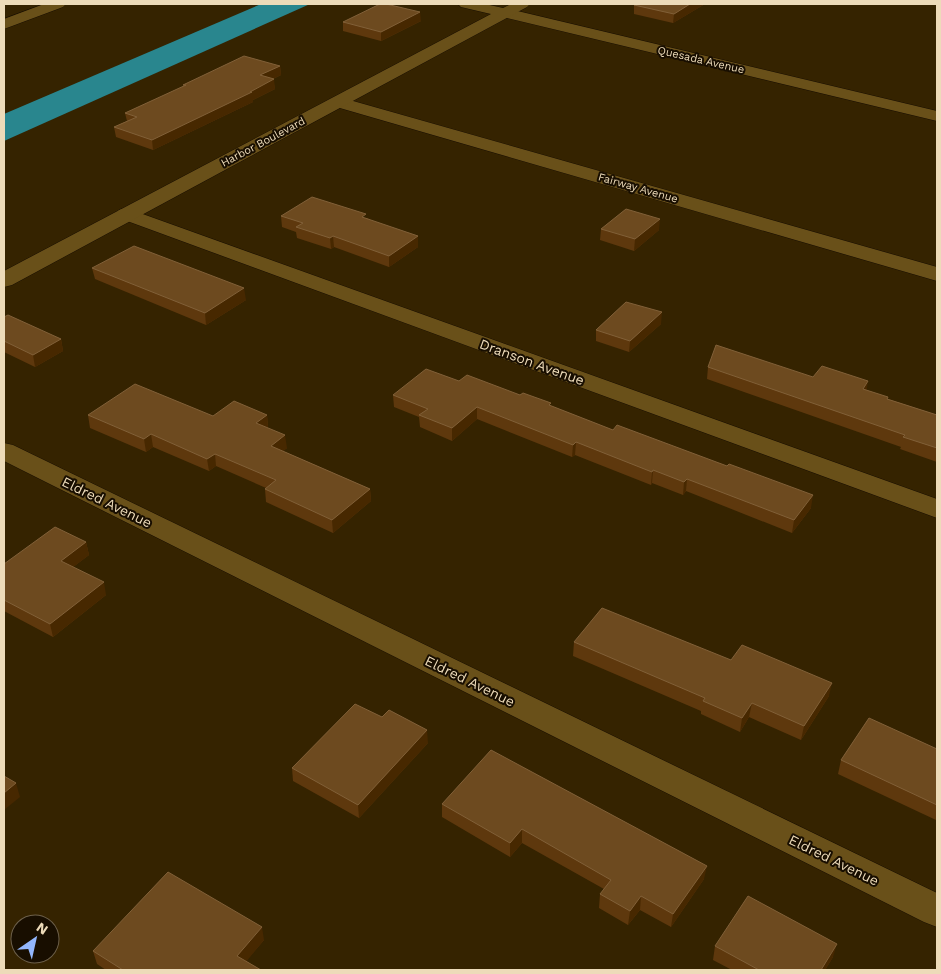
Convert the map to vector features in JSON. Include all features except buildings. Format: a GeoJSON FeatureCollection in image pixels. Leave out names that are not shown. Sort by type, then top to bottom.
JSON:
{"type":"FeatureCollection","features":[{"type":"Feature","properties":{"kind":"street"},"geometry":{"type":"LineString","coordinates":[[4,24],[58,4]]}},
{"type":"Feature","properties":{"kind":"street","name":"Quesada Avenue"},"geometry":{"type":"LineString","coordinates":[[466,4],[937,116]]}},
{"type":"Feature","properties":{"kind":"street","name":"Harbor Boulevard"},"geometry":{"type":"LineString","coordinates":[[4,280],[522,4]]}},
{"type":"Feature","properties":{"kind":"street"},"geometry":{"type":"LineString","coordinates":[[11,7],[33,13]]}},
{"type":"Feature","properties":{"kind":"street","name":"Fairway Avenue"},"geometry":{"type":"LineString","coordinates":[[339,102],[937,274]]}},
{"type":"Feature","properties":{"kind":"street","name":"Dranson Avenue"},"geometry":{"type":"LineString","coordinates":[[126,214],[937,509]]}},
{"type":"Feature","properties":{"kind":"street","name":"Eldred Avenue"},"geometry":{"type":"LineString","coordinates":[[4,451],[937,911]]}},
{"type":"Feature","properties":{"kind":"water"},"geometry":{"type":"Polygon","coordinates":[[[261,4],[310,4],[4,141],[4,114],[261,4]]]}}]}
